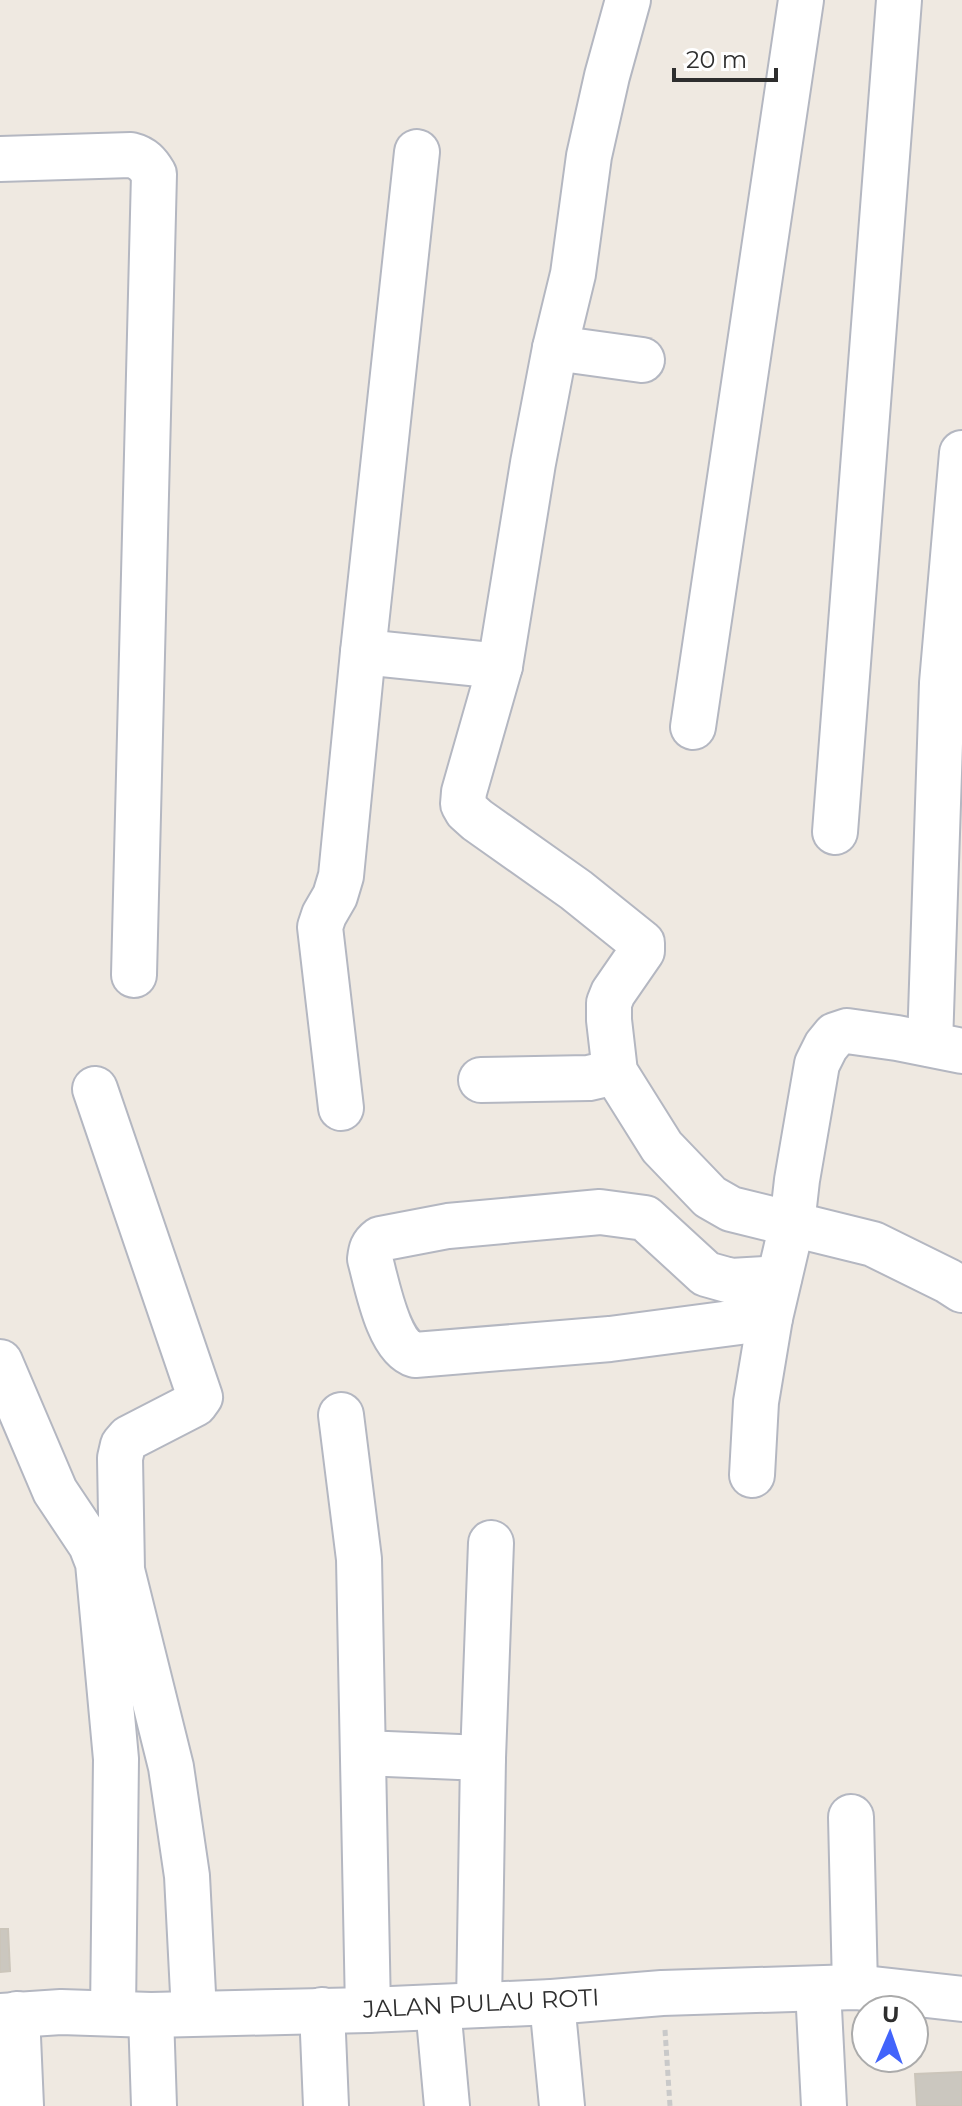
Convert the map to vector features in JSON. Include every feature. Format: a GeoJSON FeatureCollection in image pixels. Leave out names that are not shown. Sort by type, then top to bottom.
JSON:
{"type":"FeatureCollection","features":[{"type":"Feature","properties":{"kind":"street"},"geometry":{"type":"LineString","coordinates":[[628,0],[589,156],[573,274],[533,463],[500,666],[466,782],[463,804],[477,820],[576,890],[642,943],[642,951],[609,1003],[615,1072],[662,1147],[710,1197],[731,1209],[873,1244],[962,1290]]}},
{"type":"Feature","properties":{"kind":"street"},"geometry":{"type":"LineString","coordinates":[[693,727],[801,0]]}},
{"type":"Feature","properties":{"kind":"street"},"geometry":{"type":"LineString","coordinates":[[835,832],[899,0]]}},
{"type":"Feature","properties":{"kind":"street"},"geometry":{"type":"LineString","coordinates":[[341,1108],[320,927],[341,876],[417,152]]}},
{"type":"Feature","properties":{"kind":"street"},"geometry":{"type":"LineString","coordinates":[[0,159],[131,155],[140,157],[154,174],[134,975]]}},
{"type":"Feature","properties":{"kind":"street"},"geometry":{"type":"LineString","coordinates":[[555,348],[642,360]]}},
{"type":"Feature","properties":{"kind":"street"},"geometry":{"type":"LineString","coordinates":[[752,1475],[756,1402],[792,1224],[817,1064],[835,1035],[847,1031],[946,1048],[942,683],[962,453]]}},
{"type":"Feature","properties":{"kind":"street"},"geometry":{"type":"LineString","coordinates":[[363,652],[500,666]]}},
{"type":"Feature","properties":{"kind":"street"},"geometry":{"type":"LineString","coordinates":[[481,1080],[589,1078],[615,1072]]}},
{"type":"Feature","properties":{"kind":"street"},"geometry":{"type":"LineString","coordinates":[[95,1089],[200,1397],[195,1404],[129,1438],[123,1445],[120,1458],[122,1570],[171,1767],[187,1876],[194,2013]]}},
{"type":"Feature","properties":{"kind":"street"},"geometry":{"type":"LineString","coordinates":[[600,1212],[645,1218],[706,1274],[775,1298],[610,1339],[415,1355],[407,1353],[397,1340],[386,1316],[370,1259],[374,1244],[380,1239],[448,1226],[600,1212]]}},
{"type":"Feature","properties":{"kind":"street"},"geometry":{"type":"LineString","coordinates":[[0,1362],[55,1491],[91,1545],[98,1563],[116,1759],[132,2014],[154,2106]]}},
{"type":"Feature","properties":{"kind":"street"},"geometry":{"type":"LineString","coordinates":[[341,1415],[359,1559],[368,2010]]}},
{"type":"Feature","properties":{"kind":"street"},"geometry":{"type":"LineString","coordinates":[[447,2106],[483,1758],[491,1543]]}},
{"type":"Feature","properties":{"kind":"street"},"geometry":{"type":"LineString","coordinates":[[363,1753],[483,1758]]}},
{"type":"Feature","properties":{"kind":"street"},"geometry":{"type":"LineString","coordinates":[[824,2106],[851,1817]]}},
{"type":"Feature","properties":{"kind":"street","name":"JALAN PULAU ROTI"},"geometry":{"type":"LineString","coordinates":[[9,2015],[368,2010],[552,2002],[662,1993],[837,1988],[962,1999]]}},
{"type":"Feature","properties":{"kind":"street"},"geometry":{"type":"LineString","coordinates":[[552,2002],[562,2106]]}},
{"type":"Feature","properties":{"kind":"street"},"geometry":{"type":"LineString","coordinates":[[322,2010],[326,2106]]}},
{"type":"Feature","properties":{"kind":"street"},"geometry":{"type":"LineString","coordinates":[[9,2015],[21,2106]]}},
{"type":"Feature","properties":{"kind":"path"},"geometry":{"type":"LineString","coordinates":[[662,1993],[670,2106]]}},
{"type":"Feature","properties":{"kind":"building"},"geometry":{"type":"Polygon","coordinates":[[[0,1929],[8,1929],[10,1971],[0,1972],[0,1929]]]}},
{"type":"Feature","properties":{"kind":"building"},"geometry":{"type":"Polygon","coordinates":[[[962,2072],[962,2106],[917,2106],[915,2074],[962,2072]]]}}]}
